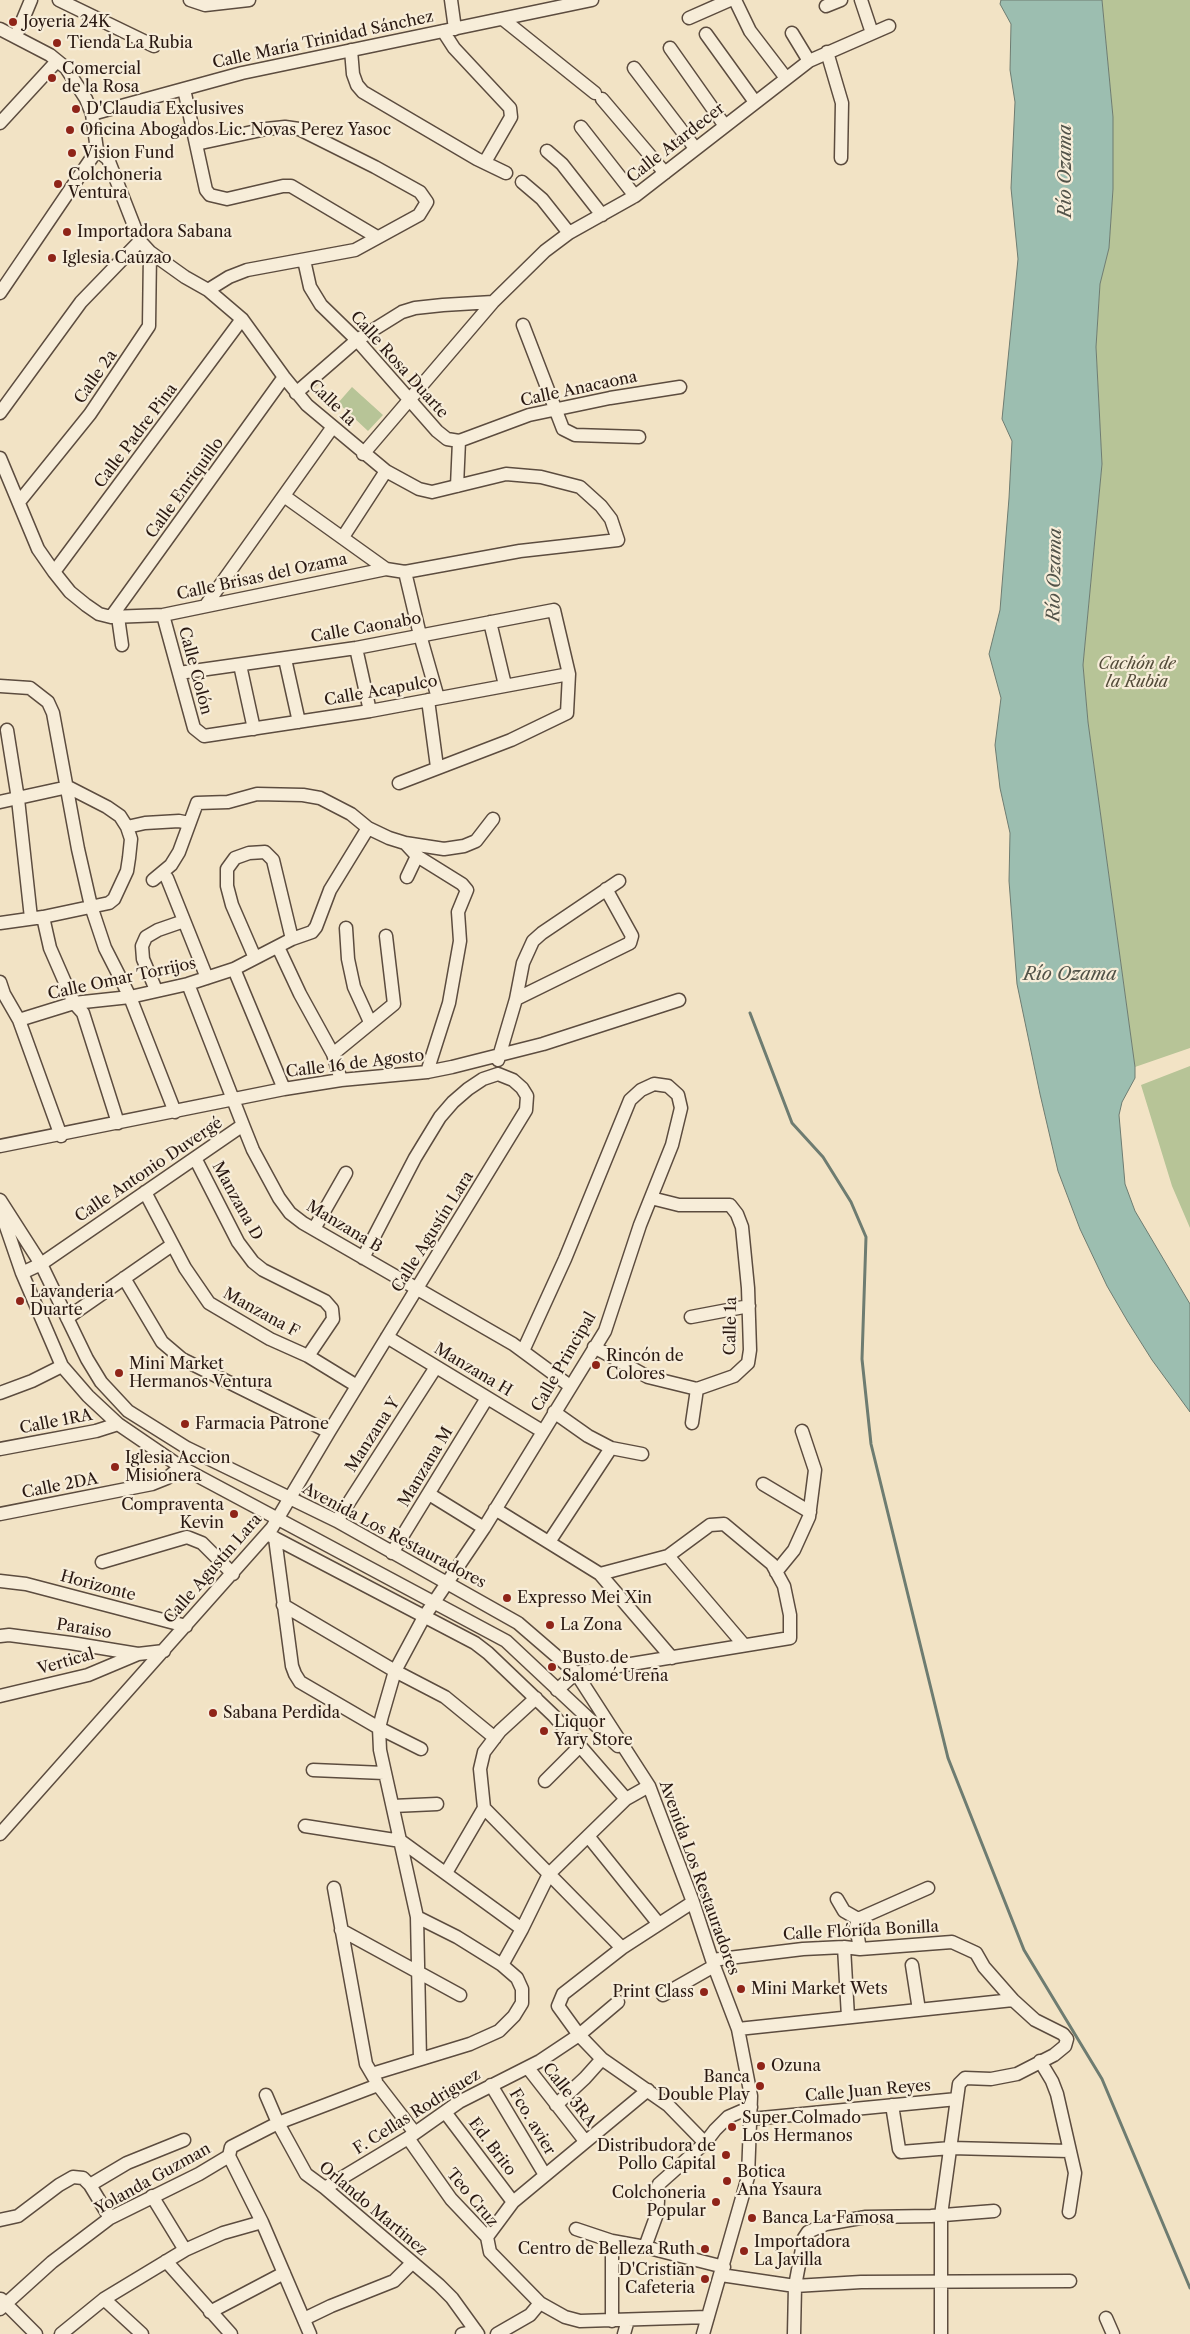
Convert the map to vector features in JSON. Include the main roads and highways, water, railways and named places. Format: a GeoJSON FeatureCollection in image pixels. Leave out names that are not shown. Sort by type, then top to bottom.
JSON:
{"type":"FeatureCollection","features":[{"type":"Feature","properties":{"kind":"water","name":"Río Ozama"},"geometry":{"type":"Polygon","coordinates":[[[1001,0],[1102,0],[1113,117],[1113,189],[1109,248],[1100,284],[1096,347],[1102,464],[1083,665],[1088,722],[1135,1067],[1135,1078],[1122,1102],[1119,1115],[1125,1184],[1135,1211],[1190,1304],[1190,1412],[1152,1360],[1128,1322],[1107,1286],[1080,1229],[1058,1171],[1017,984],[1009,881],[1010,833],[1000,788],[995,745],[1001,698],[989,654],[1000,610],[1009,498],[1012,441],[1002,419],[1018,259],[1011,188],[1015,102],[1010,70],[1011,24],[1000,4],[1001,0]]]}},
{"type":"Feature","properties":{"kind":"waterway"},"geometry":{"type":"LineString","coordinates":[[750,1013],[792,1123],[823,1157],[851,1202],[866,1237],[862,1359],[871,1444],[948,1758],[1024,1950],[1102,2079],[1190,2288]]}},
{"type":"Feature","properties":{"kind":"place","name":"Joyeria 24K"},"geometry":{"type":"Point","coordinates":[13,22]}},
{"type":"Feature","properties":{"kind":"place","name":"Tienda La Rubia"},"geometry":{"type":"Point","coordinates":[57,43]}},
{"type":"Feature","properties":{"kind":"place","name":"Comercial de la Rosa"},"geometry":{"type":"Point","coordinates":[52,78]}},
{"type":"Feature","properties":{"kind":"place","name":"D'Claudia Exclusives"},"geometry":{"type":"Point","coordinates":[76,109]}},
{"type":"Feature","properties":{"kind":"place","name":"Oficina Abogados Lic. Novas Perez Yasoc"},"geometry":{"type":"Point","coordinates":[70,130]}},
{"type":"Feature","properties":{"kind":"place","name":"Vision Fund"},"geometry":{"type":"Point","coordinates":[72,153]}},
{"type":"Feature","properties":{"kind":"place","name":"Colchoneria Ventura"},"geometry":{"type":"Point","coordinates":[58,184]}},
{"type":"Feature","properties":{"kind":"place","name":"Importadora Sabana"},"geometry":{"type":"Point","coordinates":[67,232]}},
{"type":"Feature","properties":{"kind":"place","name":"Iglesia Cauzao"},"geometry":{"type":"Point","coordinates":[52,258]}},
{"type":"Feature","properties":{"kind":"place","name":"Lavanderia Duarte"},"geometry":{"type":"Point","coordinates":[20,1301]}},
{"type":"Feature","properties":{"kind":"place","name":"Rincón de Colores"},"geometry":{"type":"Point","coordinates":[596,1365]}},
{"type":"Feature","properties":{"kind":"place","name":"Mini Market Hermanos Ventura"},"geometry":{"type":"Point","coordinates":[119,1373]}},
{"type":"Feature","properties":{"kind":"place","name":"Farmacia Patrone"},"geometry":{"type":"Point","coordinates":[185,1424]}},
{"type":"Feature","properties":{"kind":"place","name":"Iglesia Accion Misionera"},"geometry":{"type":"Point","coordinates":[115,1467]}},
{"type":"Feature","properties":{"kind":"place","name":"Compraventa Kevin"},"geometry":{"type":"Point","coordinates":[234,1514]}},
{"type":"Feature","properties":{"kind":"place","name":"Expresso Mei Xin"},"geometry":{"type":"Point","coordinates":[507,1598]}},
{"type":"Feature","properties":{"kind":"place","name":"La Zona"},"geometry":{"type":"Point","coordinates":[550,1625]}},
{"type":"Feature","properties":{"kind":"place","name":"Busto de Salomé Ureña"},"geometry":{"type":"Point","coordinates":[552,1667]}},
{"type":"Feature","properties":{"kind":"place","name":"Sabana Perdida"},"geometry":{"type":"Point","coordinates":[213,1713]}},
{"type":"Feature","properties":{"kind":"place","name":"Liquor Yary Store"},"geometry":{"type":"Point","coordinates":[544,1731]}},
{"type":"Feature","properties":{"kind":"place","name":"Mini Market Wets"},"geometry":{"type":"Point","coordinates":[741,1989]}},
{"type":"Feature","properties":{"kind":"place","name":"Print Class"},"geometry":{"type":"Point","coordinates":[704,1992]}},
{"type":"Feature","properties":{"kind":"place","name":"Ozuna"},"geometry":{"type":"Point","coordinates":[761,2066]}},
{"type":"Feature","properties":{"kind":"place","name":"Banca Double Play"},"geometry":{"type":"Point","coordinates":[760,2086]}},
{"type":"Feature","properties":{"kind":"place","name":"Super Colmado Los Hermanos"},"geometry":{"type":"Point","coordinates":[732,2127]}},
{"type":"Feature","properties":{"kind":"place","name":"Distribudora de Pollo Capital"},"geometry":{"type":"Point","coordinates":[726,2155]}},
{"type":"Feature","properties":{"kind":"place","name":"Botica Ana Ysaura"},"geometry":{"type":"Point","coordinates":[727,2181]}},
{"type":"Feature","properties":{"kind":"place","name":"Colchoneria Popular"},"geometry":{"type":"Point","coordinates":[716,2202]}},
{"type":"Feature","properties":{"kind":"place","name":"Banca La Famosa"},"geometry":{"type":"Point","coordinates":[752,2218]}},
{"type":"Feature","properties":{"kind":"place","name":"Centro de Belleza Ruth"},"geometry":{"type":"Point","coordinates":[705,2249]}},
{"type":"Feature","properties":{"kind":"place","name":"Importadora La Javilla"},"geometry":{"type":"Point","coordinates":[744,2251]}},
{"type":"Feature","properties":{"kind":"place","name":"D'Cristian Cafeteria"},"geometry":{"type":"Point","coordinates":[705,2279]}},
{"type":"Feature","properties":{"kind":"park label","name":"Cachón de la Rubia"},"geometry":{"type":"Point","coordinates":[1137,673]}}]}
